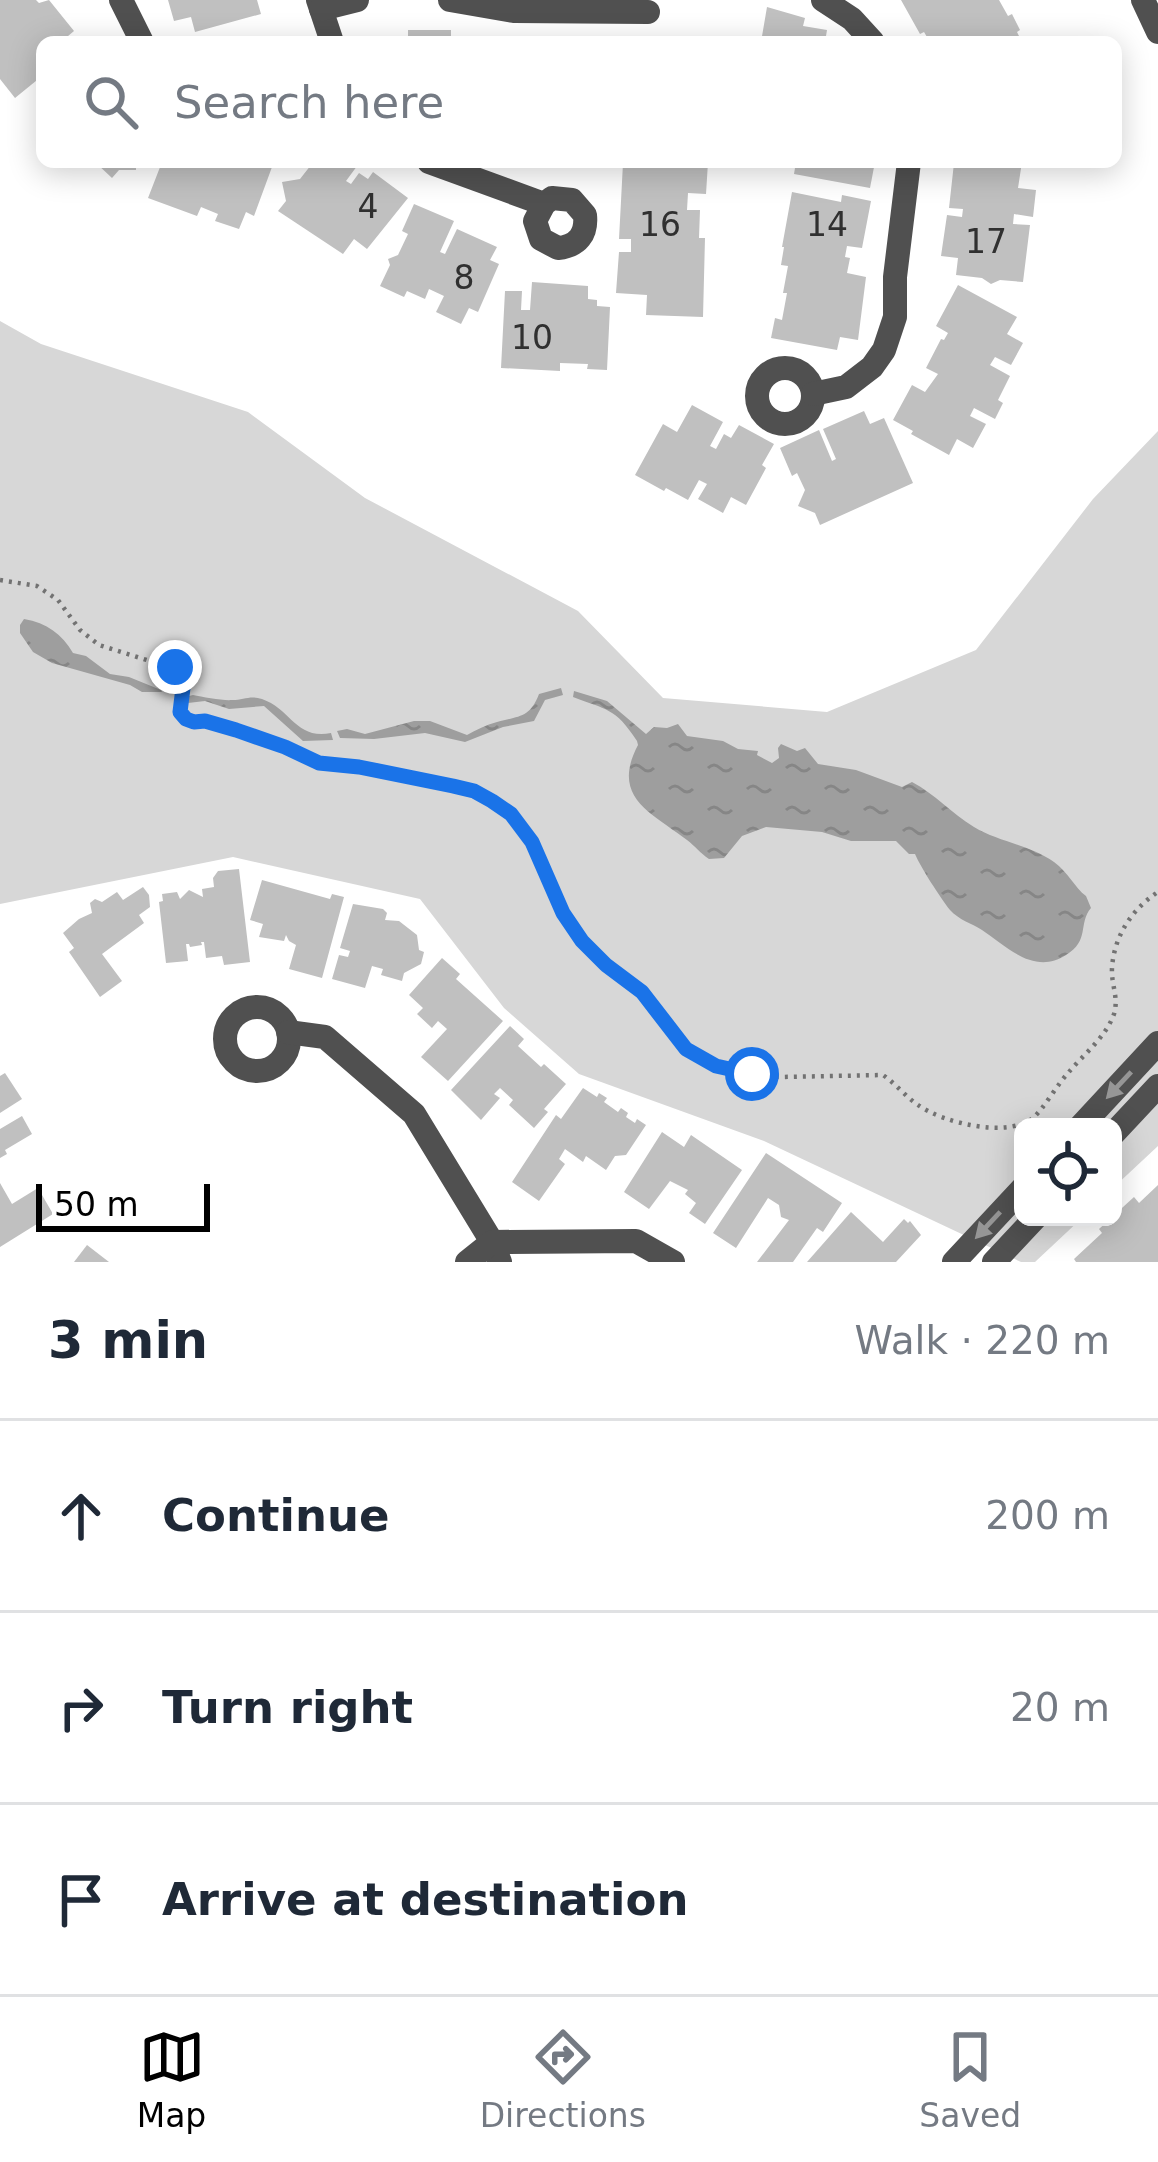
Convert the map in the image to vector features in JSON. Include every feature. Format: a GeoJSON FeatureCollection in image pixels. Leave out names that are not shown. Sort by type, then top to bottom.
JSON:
{"type":"FeatureCollection","features":[{"type":"Feature","properties":{"kind":"street"},"geometry":{"type":"LineString","coordinates":[[122,0],[139,36]]}},
{"type":"Feature","properties":{"kind":"street"},"geometry":{"type":"LineString","coordinates":[[330,36],[319,5],[357,0]]}},
{"type":"Feature","properties":{"kind":"street"},"geometry":{"type":"LineString","coordinates":[[450,0],[514,10],[648,12]]}},
{"type":"Feature","properties":{"kind":"street"},"geometry":{"type":"LineString","coordinates":[[823,0],[867,36]]}},
{"type":"Feature","properties":{"kind":"street"},"geometry":{"type":"LineString","coordinates":[[1143,0],[1158,32]]}},
{"type":"Feature","properties":{"kind":"street"},"geometry":{"type":"LineString","coordinates":[[445,168],[544,204]]}},
{"type":"Feature","properties":{"kind":"street"},"geometry":{"type":"LineString","coordinates":[[813,394],[846,387],[872,368],[884,350],[895,317],[908,168]]}},
{"type":"Feature","properties":{"kind":"street"},"geometry":{"type":"LineString","coordinates":[[288,1032],[326,1037],[414,1114],[496,1252]]}},
{"type":"Feature","properties":{"kind":"street"},"geometry":{"type":"LineString","coordinates":[[1088,1118],[1158,1043]]}},
{"type":"Feature","properties":{"kind":"street"},"geometry":{"type":"LineString","coordinates":[[1122,1125],[1158,1086]]}},
{"type":"Feature","properties":{"kind":"street"},"geometry":{"type":"LineString","coordinates":[[954,1262],[1014,1198]]}},
{"type":"Feature","properties":{"kind":"street"},"geometry":{"type":"LineString","coordinates":[[994,1262],[1028,1226]]}},
{"type":"Feature","properties":{"kind":"street"},"geometry":{"type":"LineString","coordinates":[[467,1262],[496,1252],[636,1241],[673,1262]]}},
{"type":"Feature","properties":{"kind":"path"},"geometry":{"type":"LineString","coordinates":[[0,580],[37,586],[58,600],[80,630],[99,645],[185,672],[180,712],[186,719],[236,730],[319,763],[453,786],[492,801],[511,814],[532,842],[563,913],[582,941],[642,992],[686,1049],[716,1066],[781,1077],[883,1075],[932,1114],[982,1126],[1022,1124],[1036,1115],[1108,1027],[1115,1011],[1111,971],[1119,938],[1131,912],[1158,892]]}},
{"type":"Feature","properties":{"kind":"shaded area"},"geometry":{"type":"Polygon","coordinates":[[[0,321],[41,344],[248,412],[365,498],[578,611],[663,698],[827,712],[976,650],[1093,499],[1158,431],[1158,1146],[1122,1180],[1122,1118],[1014,1118],[1014,1226],[1073,1226],[1035,1262],[1021,1262],[764,1141],[579,1074],[504,1008],[420,899],[233,857],[0,904],[0,321]]]}},
{"type":"Feature","properties":{"kind":"water"},"geometry":{"type":"Polygon","coordinates":[[[24,619],[53,630],[73,653],[86,656],[110,674],[162,692],[142,692],[52,663],[33,652],[20,633],[24,619]]]}},
{"type":"Feature","properties":{"kind":"water"},"geometry":{"type":"Polygon","coordinates":[[[561,688],[563,695],[545,700],[534,721],[465,742],[425,733],[340,738],[337,731],[365,734],[430,721],[467,735],[523,715],[539,694],[561,688]]]}},
{"type":"Feature","properties":{"kind":"water"},"geometry":{"type":"Polygon","coordinates":[[[574,691],[607,701],[646,734],[654,727],[678,724],[687,736],[758,751],[757,755],[772,763],[779,758],[781,744],[797,751],[805,748],[818,764],[856,770],[902,787],[912,782],[974,827],[1035,851],[1059,866],[1091,908],[1081,938],[1073,950],[1054,961],[1021,956],[954,913],[915,854],[896,841],[851,841],[822,832],[766,827],[742,836],[724,858],[709,859],[639,802],[629,778],[637,741],[616,716],[573,697],[574,691]]]}},
{"type":"Feature","properties":{"kind":"water"},"geometry":{"type":"Polygon","coordinates":[[[193,695],[262,699],[301,728],[331,733],[333,740],[303,741],[264,706],[229,709],[205,701],[188,703],[193,695]]]}},
{"type":"Feature","properties":{"kind":"building"},"geometry":{"type":"Polygon","coordinates":[[[0,0],[49,0],[74,31],[68,36],[36,36],[36,81],[15,98],[0,79],[0,0]]]}},
{"type":"Feature","properties":{"kind":"building"},"geometry":{"type":"Polygon","coordinates":[[[168,0],[257,0],[261,14],[195,32],[191,17],[174,21],[168,0]]]}},
{"type":"Feature","properties":{"kind":"building"},"geometry":{"type":"Polygon","coordinates":[[[901,0],[999,0],[1020,30],[1019,36],[920,34],[901,0]]]}},
{"type":"Feature","properties":{"kind":"building"},"geometry":{"type":"Polygon","coordinates":[[[767,7],[805,18],[803,26],[827,30],[826,36],[762,36],[767,7]]]}},
{"type":"Feature","properties":{"kind":"building"},"geometry":{"type":"Polygon","coordinates":[[[408,30],[451,30],[451,36],[408,36],[408,30]]]}},
{"type":"Feature","properties":{"kind":"building"},"geometry":{"type":"Polygon","coordinates":[[[101,168],[136,168],[119,170],[112,178],[101,168]]]}},
{"type":"Feature","properties":{"kind":"building"},"geometry":{"type":"Polygon","coordinates":[[[160,168],[272,168],[254,216],[246,212],[239,229],[215,221],[218,214],[201,207],[197,216],[148,198],[160,168]]]}},
{"type":"Feature","properties":{"kind":"building"},"geometry":{"type":"Polygon","coordinates":[[[309,168],[356,168],[346,181],[351,184],[359,173],[368,179],[373,172],[408,198],[367,249],[354,239],[343,254],[278,211],[286,201],[282,182],[300,179],[309,168]]]}},
{"type":"Feature","properties":{"kind":"building"},"geometry":{"type":"Polygon","coordinates":[[[623,168],[708,168],[706,194],[688,193],[687,210],[700,210],[699,238],[705,238],[703,317],[646,315],[647,295],[616,293],[619,252],[631,252],[631,239],[619,239],[623,168]]]}},
{"type":"Feature","properties":{"kind":"building"},"geometry":{"type":"Polygon","coordinates":[[[795,168],[874,168],[870,188],[794,174],[795,168]]]}},
{"type":"Feature","properties":{"kind":"building"},"geometry":{"type":"Polygon","coordinates":[[[953,168],[1021,168],[1018,188],[1036,190],[1033,217],[1014,214],[1013,224],[1030,225],[1023,282],[991,284],[956,275],[958,258],[941,256],[947,215],[962,217],[963,209],[949,208],[953,168]]]}},
{"type":"Feature","properties":{"kind":"building"},"geometry":{"type":"Polygon","coordinates":[[[792,192],[841,202],[842,195],[871,201],[862,248],[847,246],[845,257],[850,258],[847,273],[866,277],[858,340],[840,337],[837,350],[771,338],[775,318],[782,320],[787,293],[783,293],[788,266],[781,265],[792,192]]]}},
{"type":"Feature","properties":{"kind":"building"},"geometry":{"type":"Polygon","coordinates":[[[414,204],[454,221],[440,252],[445,254],[457,229],[497,247],[490,260],[499,264],[478,312],[469,308],[461,324],[436,312],[444,296],[429,289],[425,299],[407,291],[404,297],[380,286],[390,265],[388,259],[398,255],[408,234],[402,231],[414,204]]]}},
{"type":"Feature","properties":{"kind":"building"},"geometry":{"type":"Polygon","coordinates":[[[532,282],[588,286],[588,299],[610,307],[607,370],[560,363],[560,371],[501,368],[505,291],[522,291],[521,310],[530,310],[532,282]]]}},
{"type":"Feature","properties":{"kind":"building"},"geometry":{"type":"Polygon","coordinates":[[[958,285],[1017,317],[1007,334],[1023,343],[1011,365],[995,357],[990,365],[1010,376],[995,419],[974,408],[970,416],[986,424],[973,448],[957,439],[949,455],[893,420],[912,385],[925,392],[938,374],[926,368],[948,333],[936,326],[958,285]]]}},
{"type":"Feature","properties":{"kind":"building"},"geometry":{"type":"Polygon","coordinates":[[[692,405],[723,422],[710,446],[716,449],[724,434],[731,438],[739,425],[774,444],[746,505],[731,497],[723,513],[698,499],[707,484],[699,480],[688,500],[635,475],[663,424],[677,432],[692,405]]]}},
{"type":"Feature","properties":{"kind":"building"},"geometry":{"type":"Polygon","coordinates":[[[864,411],[870,424],[884,418],[913,483],[820,525],[815,513],[798,506],[805,490],[797,473],[792,476],[780,448],[819,430],[832,461],[836,459],[823,429],[864,411]]]}},
{"type":"Feature","properties":{"kind":"building"},"geometry":{"type":"Polygon","coordinates":[[[239,869],[250,962],[224,965],[222,956],[206,958],[201,942],[186,944],[188,961],[166,963],[162,894],[177,892],[180,899],[189,890],[203,897],[202,889],[214,887],[218,871],[239,869]]]}},
{"type":"Feature","properties":{"kind":"building"},"geometry":{"type":"Polygon","coordinates":[[[262,880],[330,899],[332,894],[344,897],[322,978],[289,969],[296,945],[286,935],[284,941],[259,937],[263,924],[250,920],[262,880]]]}},
{"type":"Feature","properties":{"kind":"building"},"geometry":{"type":"Polygon","coordinates":[[[143,887],[150,907],[139,915],[144,923],[102,954],[122,981],[100,997],[69,952],[74,948],[63,933],[92,913],[90,903],[95,899],[102,902],[117,892],[123,900],[143,887]]]}},
{"type":"Feature","properties":{"kind":"building"},"geometry":{"type":"Polygon","coordinates":[[[353,904],[383,909],[385,920],[399,921],[417,935],[419,950],[424,952],[421,964],[404,973],[402,981],[381,975],[383,969],[372,966],[365,988],[332,979],[339,955],[348,957],[350,951],[340,948],[353,904]]]}},
{"type":"Feature","properties":{"kind":"building"},"geometry":{"type":"Polygon","coordinates":[[[442,958],[460,974],[456,979],[503,1021],[448,1081],[421,1057],[447,1029],[438,1021],[432,1028],[417,1014],[423,1008],[409,995],[442,958]]]}},
{"type":"Feature","properties":{"kind":"building"},"geometry":{"type":"Polygon","coordinates":[[[510,1026],[524,1039],[518,1046],[566,1084],[534,1128],[509,1105],[513,1100],[500,1088],[494,1094],[500,1098],[481,1120],[451,1090],[510,1026]]]}},
{"type":"Feature","properties":{"kind":"building"},"geometry":{"type":"Polygon","coordinates":[[[5,1073],[22,1099],[0,1113],[0,1076],[5,1073]]]}},
{"type":"Feature","properties":{"kind":"building"},"geometry":{"type":"Polygon","coordinates":[[[583,1088],[607,1098],[604,1102],[618,1112],[621,1108],[635,1123],[637,1119],[646,1125],[626,1155],[615,1156],[606,1170],[565,1149],[559,1159],[565,1164],[539,1201],[512,1182],[556,1115],[561,1119],[583,1088]]]}},
{"type":"Feature","properties":{"kind":"building"},"geometry":{"type":"Polygon","coordinates":[[[22,1116],[32,1134],[0,1158],[0,1129],[22,1116]]]}},
{"type":"Feature","properties":{"kind":"building"},"geometry":{"type":"Polygon","coordinates":[[[662,1132],[684,1147],[691,1135],[742,1170],[705,1224],[689,1213],[696,1203],[685,1194],[688,1190],[670,1181],[649,1209],[624,1192],[662,1132]]]}},
{"type":"Feature","properties":{"kind":"building"},"geometry":{"type":"Polygon","coordinates":[[[766,1153],[842,1203],[823,1232],[817,1228],[793,1262],[757,1262],[789,1220],[781,1217],[779,1205],[768,1198],[736,1248],[713,1233],[766,1153]]]}},
{"type":"Feature","properties":{"kind":"building"},"geometry":{"type":"Polygon","coordinates":[[[0,1183],[12,1204],[38,1188],[53,1214],[0,1247],[0,1183]]]}},
{"type":"Feature","properties":{"kind":"building"},"geometry":{"type":"Polygon","coordinates":[[[1158,1185],[1158,1262],[1076,1262],[1102,1233],[1099,1229],[1122,1226],[1122,1208],[1134,1197],[1139,1203],[1158,1185]]]}},
{"type":"Feature","properties":{"kind":"building"},"geometry":{"type":"Polygon","coordinates":[[[851,1212],[883,1242],[904,1219],[921,1235],[896,1262],[807,1262],[851,1212]]]}},
{"type":"Feature","properties":{"kind":"building"},"geometry":{"type":"Polygon","coordinates":[[[87,1245],[109,1262],[74,1262],[87,1245]]]}},
{"type":"Feature","properties":{"kind":"route"},"geometry":{"type":"LineString","coordinates":[[175,667],[185,672],[180,712],[186,719],[258,737],[319,763],[474,791],[511,814],[532,842],[563,913],[582,941],[642,992],[686,1049],[716,1066],[752,1074]]}}]}
